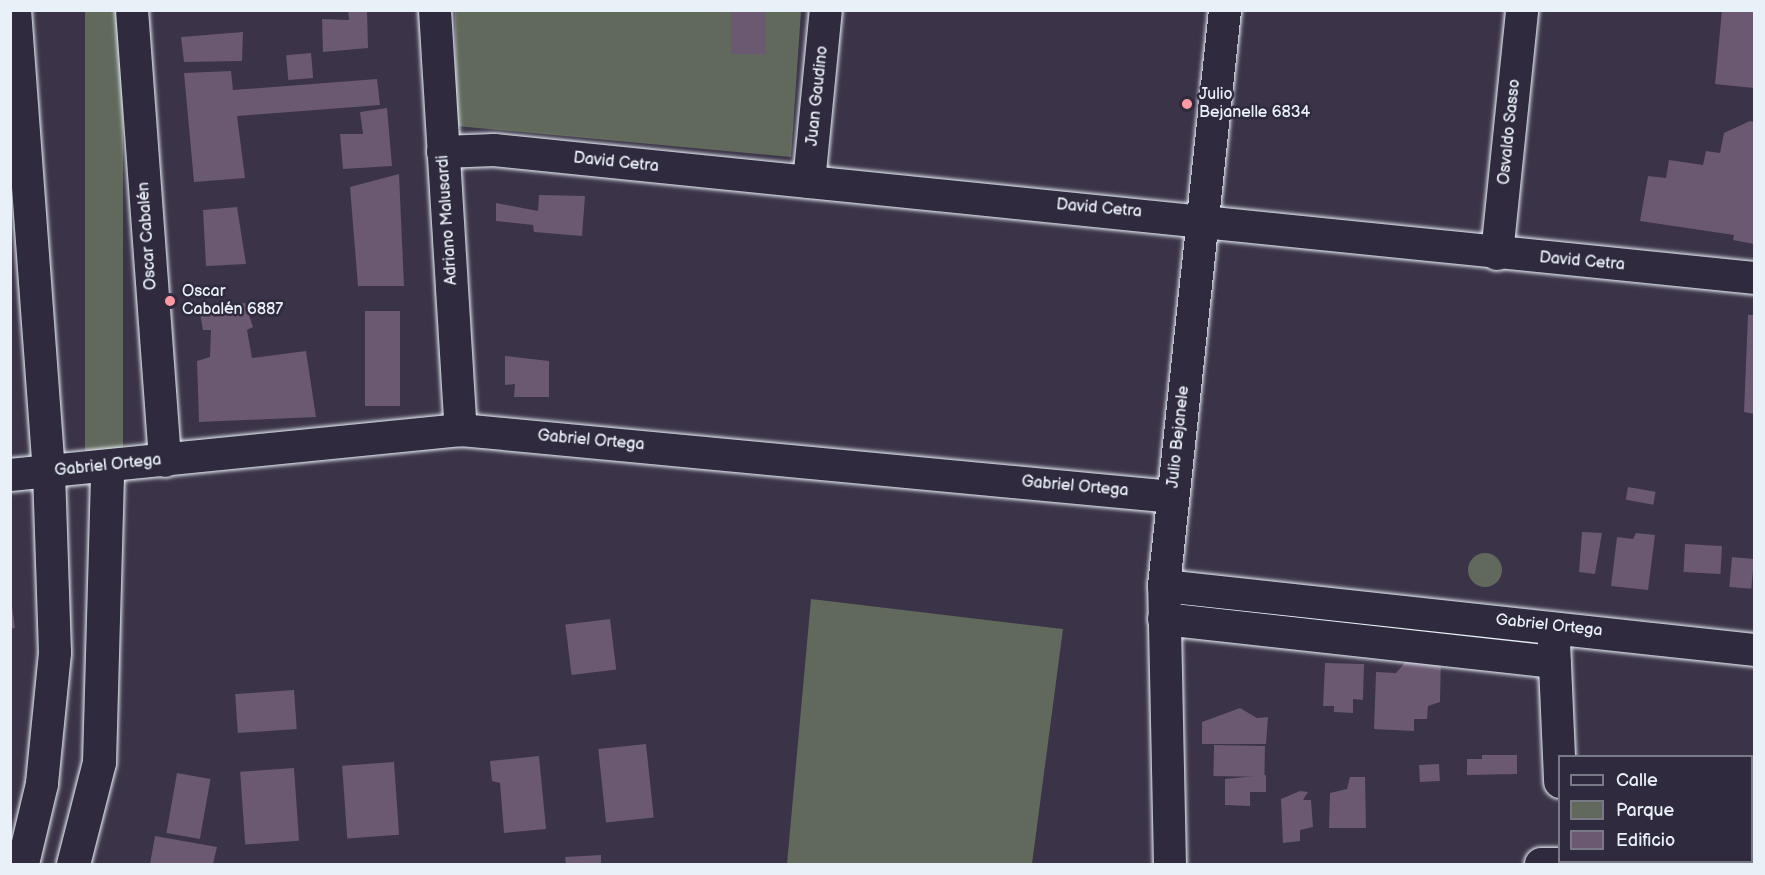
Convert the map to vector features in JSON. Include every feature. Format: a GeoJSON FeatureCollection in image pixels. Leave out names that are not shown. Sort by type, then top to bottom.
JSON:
{"type":"FeatureCollection","features":[{"type":"Feature","properties":{"kind":"main road"},"geometry":{"type":"LineString","coordinates":[[73,864],[99,762],[107,468]]}},
{"type":"Feature","properties":{"kind":"street"},"geometry":{"type":"LineString","coordinates":[[15,10],[50,472],[55,653],[51,719],[42,784],[23,864]]}},
{"type":"Feature","properties":{"kind":"street","name":"Oscar Cabalén"},"geometry":{"type":"LineString","coordinates":[[132,10],[165,461]]}},
{"type":"Feature","properties":{"kind":"street","name":"Adriano Malusardi"},"geometry":{"type":"LineString","coordinates":[[435,10],[461,430]]}},
{"type":"Feature","properties":{"kind":"street","name":"Juan Gaudino"},"geometry":{"type":"LineString","coordinates":[[809,182],[826,10]]}},
{"type":"Feature","properties":{"kind":"street","name":"Julio Bejanele"},"geometry":{"type":"LineString","coordinates":[[1170,864],[1164,585],[1225,10]]}},
{"type":"Feature","properties":{"kind":"street","name":"Osvaldo Sasso"},"geometry":{"type":"LineString","coordinates":[[1497,254],[1522,10]]}},
{"type":"Feature","properties":{"kind":"street","name":"David Cetra"},"geometry":{"type":"LineString","coordinates":[[443,152],[494,150],[1203,219],[1497,254],[1755,278]]}},
{"type":"Feature","properties":{"kind":"street","name":"Gabriel Ortega"},"geometry":{"type":"LineString","coordinates":[[10,476],[107,468],[461,430],[1173,496]]}},
{"type":"Feature","properties":{"kind":"street","name":"Gabriel Ortega"},"geometry":{"type":"LineString","coordinates":[[1164,585],[1554,626],[1755,650]]}},
{"type":"Feature","properties":{"kind":"street"},"geometry":{"type":"LineString","coordinates":[[1164,619],[1555,662]]}},
{"type":"Feature","properties":{"kind":"street"},"geometry":{"type":"LineString","coordinates":[[1554,626],[1559,755]]}},
{"type":"Feature","properties":{"kind":"street"},"geometry":{"type":"LineString","coordinates":[[1541,864],[1562,863]]}},
{"type":"Feature","properties":{"kind":"green space"},"geometry":{"type":"Polygon","coordinates":[[[85,11],[123,11],[123,461],[85,461],[85,11]]]}},
{"type":"Feature","properties":{"kind":"green space"},"geometry":{"type":"Polygon","coordinates":[[[455,11],[801,11],[791,157],[456,126],[455,11]]]}},
{"type":"Feature","properties":{"kind":"green space"},"geometry":{"type":"Polygon","coordinates":[[[1485,553],[1497,558],[1502,570],[1497,582],[1485,587],[1473,582],[1468,570],[1473,558],[1485,553]]]}},
{"type":"Feature","properties":{"kind":"green space"},"geometry":{"type":"Polygon","coordinates":[[[811,599],[1063,629],[1032,864],[787,864],[811,599]]]}},
{"type":"Feature","properties":{"kind":"building"},"geometry":{"type":"Polygon","coordinates":[[[348,10],[367,10],[368,48],[323,52],[322,19],[349,20],[348,10]]]}},
{"type":"Feature","properties":{"kind":"building"},"geometry":{"type":"Polygon","coordinates":[[[731,10],[766,10],[766,54],[731,54],[731,10]]]}},
{"type":"Feature","properties":{"kind":"building"},"geometry":{"type":"Polygon","coordinates":[[[1722,10],[1754,10],[1754,88],[1715,84],[1722,10]]]}},
{"type":"Feature","properties":{"kind":"building"},"geometry":{"type":"Polygon","coordinates":[[[243,32],[242,61],[184,62],[181,37],[243,32]]]}},
{"type":"Feature","properties":{"kind":"building"},"geometry":{"type":"Polygon","coordinates":[[[311,53],[313,78],[288,80],[286,55],[311,53]]]}},
{"type":"Feature","properties":{"kind":"building"},"geometry":{"type":"Polygon","coordinates":[[[231,71],[233,90],[377,79],[380,105],[237,116],[245,178],[194,182],[184,73],[231,71]]]}},
{"type":"Feature","properties":{"kind":"building"},"geometry":{"type":"Polygon","coordinates":[[[387,108],[392,166],[343,169],[340,134],[363,134],[360,112],[387,108]]]}},
{"type":"Feature","properties":{"kind":"building"},"geometry":{"type":"Polygon","coordinates":[[[1750,121],[1754,122],[1754,244],[1733,240],[1734,235],[1640,221],[1648,176],[1666,178],[1669,160],[1703,165],[1706,151],[1720,153],[1724,133],[1750,121]]]}},
{"type":"Feature","properties":{"kind":"building"},"geometry":{"type":"Polygon","coordinates":[[[399,174],[404,286],[358,286],[350,187],[399,174]]]}},
{"type":"Feature","properties":{"kind":"building"},"geometry":{"type":"Polygon","coordinates":[[[539,195],[585,196],[582,236],[534,232],[533,225],[496,221],[496,203],[538,211],[539,195]]]}},
{"type":"Feature","properties":{"kind":"building"},"geometry":{"type":"Polygon","coordinates":[[[237,207],[246,264],[206,266],[203,210],[237,207]]]}},
{"type":"Feature","properties":{"kind":"building"},"geometry":{"type":"Polygon","coordinates":[[[245,303],[253,327],[247,330],[252,358],[306,351],[316,417],[199,422],[197,361],[210,357],[211,330],[203,330],[199,308],[245,303]]]}},
{"type":"Feature","properties":{"kind":"building"},"geometry":{"type":"Polygon","coordinates":[[[365,311],[400,311],[400,406],[365,406],[365,311]]]}},
{"type":"Feature","properties":{"kind":"building"},"geometry":{"type":"Polygon","coordinates":[[[1748,315],[1754,315],[1754,414],[1744,412],[1748,315]]]}},
{"type":"Feature","properties":{"kind":"building"},"geometry":{"type":"Polygon","coordinates":[[[505,356],[549,361],[549,397],[514,397],[515,384],[505,385],[505,356]]]}},
{"type":"Feature","properties":{"kind":"building"},"geometry":{"type":"Polygon","coordinates":[[[1628,487],[1656,492],[1653,505],[1626,500],[1628,487]]]}},
{"type":"Feature","properties":{"kind":"building"},"geometry":{"type":"Polygon","coordinates":[[[1582,532],[1602,533],[1595,574],[1579,572],[1582,532]]]}},
{"type":"Feature","properties":{"kind":"building"},"geometry":{"type":"Polygon","coordinates":[[[1636,533],[1655,535],[1648,590],[1611,586],[1617,537],[1633,539],[1636,533]]]}},
{"type":"Feature","properties":{"kind":"building"},"geometry":{"type":"Polygon","coordinates":[[[1685,544],[1722,546],[1720,574],[1684,572],[1685,544]]]}},
{"type":"Feature","properties":{"kind":"building"},"geometry":{"type":"Polygon","coordinates":[[[1732,557],[1754,559],[1751,589],[1729,587],[1732,557]]]}},
{"type":"Feature","properties":{"kind":"building"},"geometry":{"type":"Polygon","coordinates":[[[10,592],[15,628],[10,629],[10,592]]]}},
{"type":"Feature","properties":{"kind":"building"},"geometry":{"type":"Polygon","coordinates":[[[610,619],[616,670],[572,675],[565,624],[610,619]]]}},
{"type":"Feature","properties":{"kind":"building"},"geometry":{"type":"Polygon","coordinates":[[[1409,658],[1441,659],[1440,702],[1428,706],[1427,719],[1414,719],[1414,731],[1374,729],[1376,672],[1396,673],[1409,658]]]}},
{"type":"Feature","properties":{"kind":"building"},"geometry":{"type":"Polygon","coordinates":[[[1325,663],[1364,664],[1363,700],[1353,699],[1353,713],[1334,712],[1334,706],[1323,706],[1325,663]]]}},
{"type":"Feature","properties":{"kind":"building"},"geometry":{"type":"Polygon","coordinates":[[[294,690],[297,729],[238,733],[235,694],[294,690]]]}},
{"type":"Feature","properties":{"kind":"building"},"geometry":{"type":"Polygon","coordinates":[[[1240,708],[1257,718],[1268,717],[1266,744],[1202,744],[1202,722],[1240,708]]]}},
{"type":"Feature","properties":{"kind":"building"},"geometry":{"type":"Polygon","coordinates":[[[646,744],[654,818],[606,823],[598,749],[646,744]]]}},
{"type":"Feature","properties":{"kind":"building"},"geometry":{"type":"Polygon","coordinates":[[[1214,745],[1265,746],[1264,777],[1213,776],[1214,745]]]}},
{"type":"Feature","properties":{"kind":"building"},"geometry":{"type":"Polygon","coordinates":[[[1482,755],[1517,755],[1517,774],[1467,775],[1467,759],[1482,759],[1482,755]]]}},
{"type":"Feature","properties":{"kind":"building"},"geometry":{"type":"Polygon","coordinates":[[[539,756],[546,829],[504,833],[500,783],[492,781],[490,761],[539,756]]]}},
{"type":"Feature","properties":{"kind":"building"},"geometry":{"type":"Polygon","coordinates":[[[394,762],[399,835],[347,838],[342,766],[394,762]]]}},
{"type":"Feature","properties":{"kind":"building"},"geometry":{"type":"Polygon","coordinates":[[[1439,764],[1440,781],[1420,782],[1419,765],[1439,764]]]}},
{"type":"Feature","properties":{"kind":"building"},"geometry":{"type":"Polygon","coordinates":[[[294,768],[299,841],[245,845],[240,772],[294,768]]]}},
{"type":"Feature","properties":{"kind":"building"},"geometry":{"type":"Polygon","coordinates":[[[177,773],[210,779],[200,839],[166,833],[177,773]]]}},
{"type":"Feature","properties":{"kind":"building"},"geometry":{"type":"Polygon","coordinates":[[[1266,775],[1266,792],[1250,792],[1250,806],[1225,805],[1225,779],[1266,775]]]}},
{"type":"Feature","properties":{"kind":"building"},"geometry":{"type":"Polygon","coordinates":[[[1350,777],[1365,777],[1366,828],[1329,828],[1330,793],[1347,789],[1350,777]]]}},
{"type":"Feature","properties":{"kind":"building"},"geometry":{"type":"Polygon","coordinates":[[[1300,791],[1308,792],[1303,800],[1311,800],[1313,827],[1300,830],[1300,841],[1283,843],[1281,799],[1300,791]]]}},
{"type":"Feature","properties":{"kind":"building"},"geometry":{"type":"Polygon","coordinates":[[[155,836],[217,847],[213,864],[150,864],[155,836]]]}},
{"type":"Feature","properties":{"kind":"building"},"geometry":{"type":"Polygon","coordinates":[[[601,855],[601,864],[566,864],[565,857],[601,855]]]}},
{"type":"Feature","properties":{"kind":"place","name":"Julio Bejanelle 6834"},"geometry":{"type":"Point","coordinates":[1187,104]}},
{"type":"Feature","properties":{"kind":"place","name":"Oscar Cabalén 6887"},"geometry":{"type":"Point","coordinates":[170,301]}}]}
